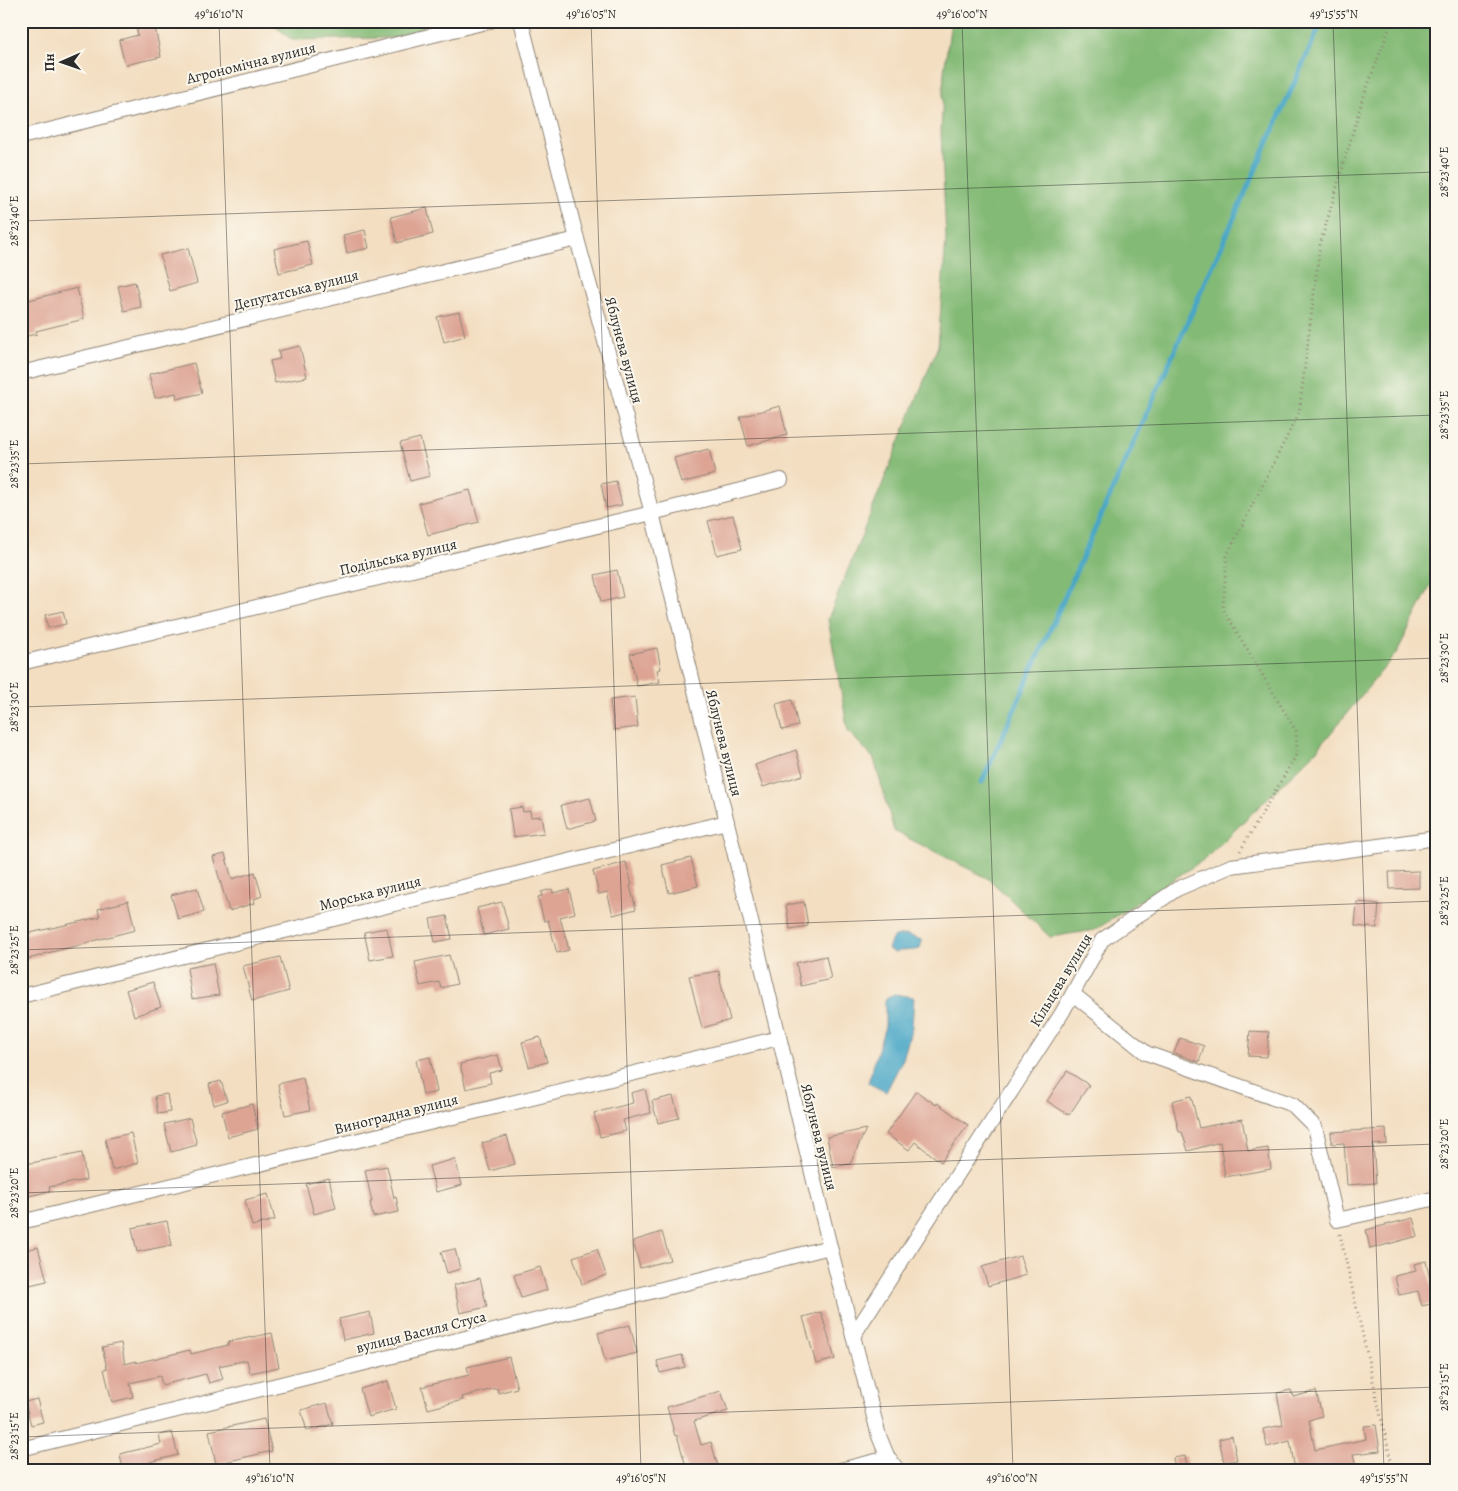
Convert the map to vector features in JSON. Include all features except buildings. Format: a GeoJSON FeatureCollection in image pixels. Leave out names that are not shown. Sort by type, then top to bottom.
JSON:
{"type":"FeatureCollection","features":[{"type":"Feature","properties":{"kind":"street","name":"Агрономічна вулиця"},"geometry":{"type":"LineString","coordinates":[[21,137],[490,21]]}},
{"type":"Feature","properties":{"kind":"street","name":"Яблунева вулиця"},"geometry":{"type":"LineString","coordinates":[[521,21],[652,513],[830,1247],[879,1436],[888,1458],[898,1470]]}},
{"type":"Feature","properties":{"kind":"street","name":"Депутатська вулиця"},"geometry":{"type":"LineString","coordinates":[[21,373],[578,239]]}},
{"type":"Feature","properties":{"kind":"street","name":"Подільська вулиця"},"geometry":{"type":"LineString","coordinates":[[21,663],[652,513],[781,480]]}},
{"type":"Feature","properties":{"kind":"street","name":"Морська вулиця"},"geometry":{"type":"LineString","coordinates":[[21,996],[727,822]]}},
{"type":"Feature","properties":{"kind":"street","name":"Кільцева вулиця"},"geometry":{"type":"LineString","coordinates":[[853,1336],[1062,1013],[1102,940],[1177,889],[1231,866],[1437,838]]}},
{"type":"Feature","properties":{"kind":"street"},"geometry":{"type":"LineString","coordinates":[[1073,994],[1146,1053],[1293,1105],[1315,1128],[1337,1220],[1437,1198]]}},
{"type":"Feature","properties":{"kind":"street","name":"Виноградна вулиця"},"geometry":{"type":"LineString","coordinates":[[21,1222],[779,1038]]}},
{"type":"Feature","properties":{"kind":"street","name":"вулиця Василя Стуса"},"geometry":{"type":"LineString","coordinates":[[21,1449],[830,1247]]}},
{"type":"Feature","properties":{"kind":"street"},"geometry":{"type":"LineString","coordinates":[[840,1470],[888,1458]]}},
{"type":"Feature","properties":{"kind":"path"},"geometry":{"type":"LineString","coordinates":[[1231,866],[1297,754],[1296,731],[1223,609],[1227,555],[1299,413],[1320,245],[1362,101],[1392,21]]}},
{"type":"Feature","properties":{"kind":"path"},"geometry":{"type":"LineString","coordinates":[[1337,1220],[1393,1470]]}},
{"type":"Feature","properties":{"kind":"green space"},"geometry":{"type":"Polygon","coordinates":[[[270,21],[430,21],[427,37],[292,40],[270,21]]]}},
{"type":"Feature","properties":{"kind":"green space"},"geometry":{"type":"Polygon","coordinates":[[[951,21],[1437,21],[1437,573],[1397,652],[1316,751],[1206,858],[1095,930],[1050,937],[989,879],[894,831],[874,759],[848,731],[828,619],[938,346],[946,238],[941,132],[944,72],[951,21]]]}},
{"type":"Feature","properties":{"kind":"water"},"geometry":{"type":"Polygon","coordinates":[[[907,935],[922,940],[920,949],[895,953],[888,949],[893,937],[907,935]]]}},
{"type":"Feature","properties":{"kind":"water"},"geometry":{"type":"Polygon","coordinates":[[[894,994],[914,997],[912,1027],[903,1059],[886,1092],[868,1083],[885,1026],[885,1000],[894,994]]]}},
{"type":"Feature","properties":{"kind":"waterway"},"geometry":{"type":"LineString","coordinates":[[982,782],[1322,21]]}}]}
